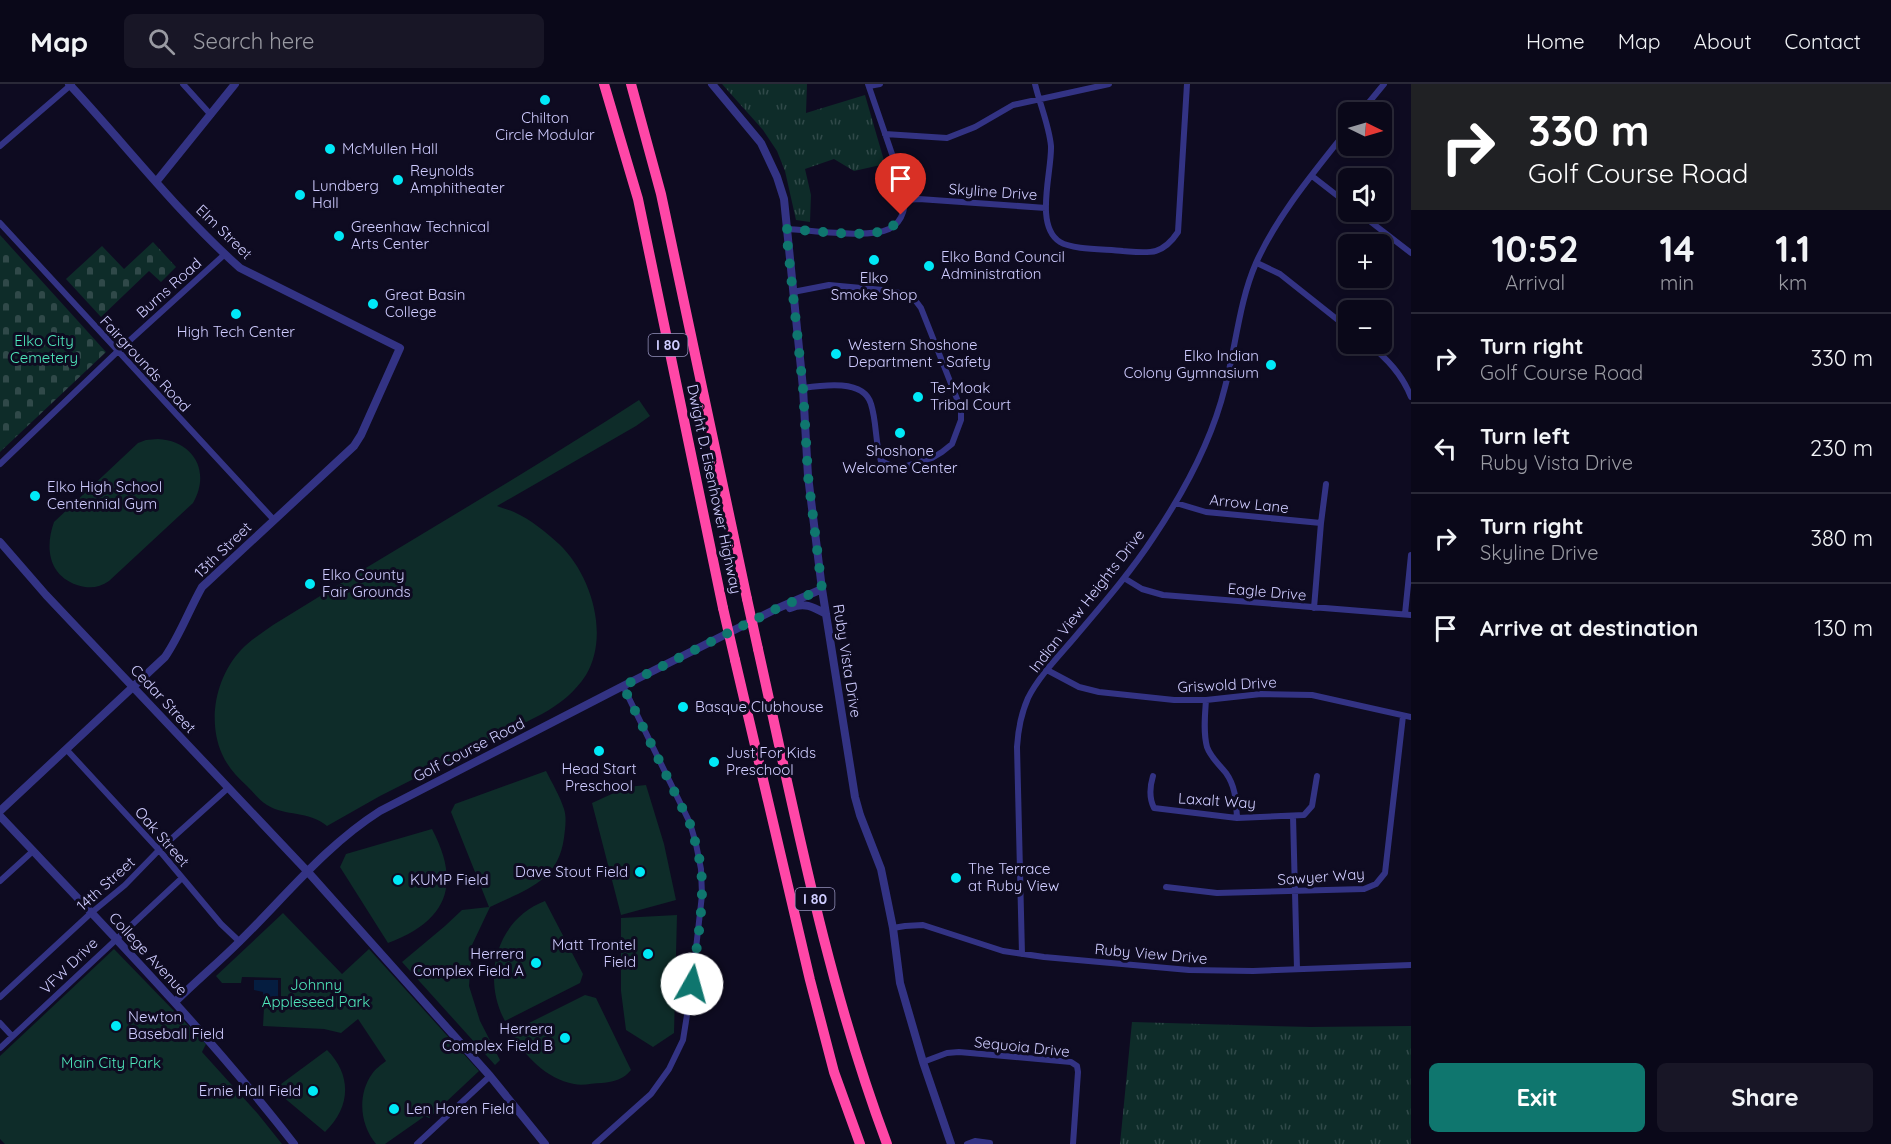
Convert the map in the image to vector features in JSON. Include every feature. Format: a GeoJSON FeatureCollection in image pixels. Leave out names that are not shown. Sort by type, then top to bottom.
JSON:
{"type":"FeatureCollection","features":[{"type":"Feature","properties":{"kind":"highway","name":"Dwight D. Eisenhower Highway"},"geometry":{"type":"LineString","coordinates":[[604,84],[638,200],[723,608],[810,980],[834,1072],[860,1144]]}},
{"type":"Feature","properties":{"kind":"highway","name":"Dwight D. Eisenhower Highway"},"geometry":{"type":"LineString","coordinates":[[631,84],[661,194],[800,838],[833,974],[861,1071],[887,1144]]}},
{"type":"Feature","properties":{"kind":"street"},"geometry":{"type":"LineString","coordinates":[[183,84],[211,115]]}},
{"type":"Feature","properties":{"kind":"street"},"geometry":{"type":"LineString","coordinates":[[156,182],[235,84]]}},
{"type":"Feature","properties":{"kind":"street","name":"Ruby Vista Drive"},"geometry":{"type":"LineString","coordinates":[[712,84],[753,131],[769,158],[784,199],[803,388],[808,476],[822,589],[855,797],[881,868],[893,928],[900,983],[923,1062],[951,1144]]}},
{"type":"Feature","properties":{"kind":"street"},"geometry":{"type":"LineString","coordinates":[[786,229],[857,233],[881,231],[897,222],[905,208],[906,200],[868,85],[880,84]]}},
{"type":"Feature","properties":{"kind":"street"},"geometry":{"type":"LineString","coordinates":[[1035,84],[1045,114],[1051,144],[1046,208]]}},
{"type":"Feature","properties":{"kind":"street"},"geometry":{"type":"LineString","coordinates":[[885,134],[947,138],[975,127],[1013,105],[1109,84]]}},
{"type":"Feature","properties":{"kind":"street","name":"Skyline Drive"},"geometry":{"type":"LineString","coordinates":[[906,200],[1046,208],[1048,227],[1052,235],[1069,246],[1143,253],[1162,250],[1178,232],[1187,84]]}},
{"type":"Feature","properties":{"kind":"street"},"geometry":{"type":"LineString","coordinates":[[1369,102],[1384,84]]}},
{"type":"Feature","properties":{"kind":"street"},"geometry":{"type":"LineString","coordinates":[[1,144],[71,85]]}},
{"type":"Feature","properties":{"kind":"street","name":"Elm Street"},"geometry":{"type":"LineString","coordinates":[[71,85],[156,182],[225,254],[248,273],[400,348]]}},
{"type":"Feature","properties":{"kind":"street","name":"Indian View Heights Drive"},"geometry":{"type":"LineString","coordinates":[[1022,954],[1017,736],[1028,699],[1047,670],[1124,578],[1176,503],[1198,459],[1218,410],[1242,308],[1257,263],[1270,236],[1338,142]]}},
{"type":"Feature","properties":{"kind":"street"},"geometry":{"type":"LineString","coordinates":[[1312,176],[1338,196]]}},
{"type":"Feature","properties":{"kind":"street"},"geometry":{"type":"LineString","coordinates":[[1371,222],[1411,253]]}},
{"type":"Feature","properties":{"kind":"street","name":"Fairgrounds Road"},"geometry":{"type":"LineString","coordinates":[[0,223],[274,520]]}},
{"type":"Feature","properties":{"kind":"street","name":"Burns Road"},"geometry":{"type":"LineString","coordinates":[[0,464],[117,351],[225,254]]}},
{"type":"Feature","properties":{"kind":"street"},"geometry":{"type":"LineString","coordinates":[[1257,263],[1280,274],[1338,320]]}},
{"type":"Feature","properties":{"kind":"street"},"geometry":{"type":"LineString","coordinates":[[793,292],[829,285],[883,290],[905,294],[915,300],[927,320],[941,355],[945,372],[961,409],[961,420],[952,444],[942,452],[906,466],[894,467],[881,461],[872,405],[868,397],[849,386],[803,388]]}},
{"type":"Feature","properties":{"kind":"street","name":"13th Street"},"geometry":{"type":"LineString","coordinates":[[0,811],[165,657],[177,641],[202,587],[354,446],[400,348]]}},
{"type":"Feature","properties":{"kind":"street"},"geometry":{"type":"LineString","coordinates":[[1381,354],[1398,373],[1411,397]]}},
{"type":"Feature","properties":{"kind":"street"},"geometry":{"type":"LineString","coordinates":[[1314,608],[1326,484]]}},
{"type":"Feature","properties":{"kind":"street","name":"Arrow Lane"},"geometry":{"type":"LineString","coordinates":[[1176,503],[1206,512],[1321,523]]}},
{"type":"Feature","properties":{"kind":"street","name":"Cedar Street"},"geometry":{"type":"LineString","coordinates":[[0,542],[46,596],[308,872],[490,1076],[545,1144]]}},
{"type":"Feature","properties":{"kind":"street"},"geometry":{"type":"LineString","coordinates":[[1408,614],[1411,555]]}},
{"type":"Feature","properties":{"kind":"street","name":"Eagle Drive"},"geometry":{"type":"LineString","coordinates":[[1124,578],[1142,589],[1162,595],[1408,614]]}},
{"type":"Feature","properties":{"kind":"street","name":"Golf Course Road"},"geometry":{"type":"LineString","coordinates":[[175,1002],[240,942],[271,907],[335,843],[380,811],[760,617],[822,589]]}},
{"type":"Feature","properties":{"kind":"street"},"geometry":{"type":"LineString","coordinates":[[760,617],[804,604],[826,614]]}},
{"type":"Feature","properties":{"kind":"street","name":"Griswold Drive"},"geometry":{"type":"LineString","coordinates":[[1047,670],[1079,687],[1099,693],[1174,700],[1206,700],[1261,694],[1311,695],[1411,717]]}},
{"type":"Feature","properties":{"kind":"street"},"geometry":{"type":"LineString","coordinates":[[595,1144],[651,1094],[669,1070],[683,1040],[702,895],[701,869],[690,824],[623,686]]}},
{"type":"Feature","properties":{"kind":"street"},"geometry":{"type":"LineString","coordinates":[[1206,700],[1205,735],[1208,747],[1212,759],[1227,774],[1232,784],[1236,794],[1237,818]]}},
{"type":"Feature","properties":{"kind":"street","name":"Sawyer Way"},"geometry":{"type":"LineString","coordinates":[[1166,887],[1217,893],[1295,892],[1364,889],[1376,884],[1385,873],[1403,716]]}},
{"type":"Feature","properties":{"kind":"street","name":"Oak Street"},"geometry":{"type":"LineString","coordinates":[[66,749],[159,850],[221,924],[240,942]]}},
{"type":"Feature","properties":{"kind":"street","name":"Laxalt Way"},"geometry":{"type":"LineString","coordinates":[[1153,776],[1150,791],[1154,808],[1237,818],[1293,816]]}},
{"type":"Feature","properties":{"kind":"street"},"geometry":{"type":"LineString","coordinates":[[1297,969],[1293,816],[1304,815],[1312,806],[1317,776]]}},
{"type":"Feature","properties":{"kind":"street","name":"14th Street"},"geometry":{"type":"LineString","coordinates":[[0,997],[228,789]]}},
{"type":"Feature","properties":{"kind":"street","name":"College Avenue"},"geometry":{"type":"LineString","coordinates":[[0,816],[175,1002],[265,1106],[294,1144]]}},
{"type":"Feature","properties":{"kind":"street"},"geometry":{"type":"LineString","coordinates":[[0,881],[33,851]]}},
{"type":"Feature","properties":{"kind":"street","name":"VFW Drive"},"geometry":{"type":"LineString","coordinates":[[0,1047],[182,878]]}},
{"type":"Feature","properties":{"kind":"street","name":"Ruby View Drive"},"geometry":{"type":"LineString","coordinates":[[893,928],[923,925],[994,949],[1022,954],[1189,970],[1411,965]]}},
{"type":"Feature","properties":{"kind":"street"},"geometry":{"type":"LineString","coordinates":[[0,1023],[12,1036]]}},
{"type":"Feature","properties":{"kind":"street","name":"Sequoia Drive"},"geometry":{"type":"LineString","coordinates":[[923,1062],[947,1053],[959,1052],[1071,1062],[1077,1066],[1078,1072],[1073,1144]]}},
{"type":"Feature","properties":{"kind":"street"},"geometry":{"type":"LineString","coordinates":[[417,1144],[490,1076]]}},
{"type":"Feature","properties":{"kind":"street"},"geometry":{"type":"LineString","coordinates":[[967,1144],[990,1143]]}},
{"type":"Feature","properties":{"kind":"green space"},"geometry":{"type":"Polygon","coordinates":[[[722,84],[807,84],[806,113],[865,95],[885,164],[854,171],[834,159],[805,169],[811,195],[810,222],[796,220],[785,171],[777,151],[763,130],[722,84]]]}},
{"type":"Feature","properties":{"kind":"green space","name":"Elko City Cemetery"},"geometry":{"type":"Polygon","coordinates":[[[0,235],[106,352],[0,452],[0,235]]]}},
{"type":"Feature","properties":{"kind":"green space"},"geometry":{"type":"Polygon","coordinates":[[[153,242],[176,267],[161,282],[149,271],[101,317],[66,279],[102,246],[124,269],[153,242]]]}},
{"type":"Feature","properties":{"kind":"green space"},"geometry":{"type":"Polygon","coordinates":[[[639,400],[650,416],[497,506],[526,518],[554,539],[570,557],[588,588],[594,606],[596,642],[593,659],[586,675],[572,692],[542,714],[380,796],[327,826],[305,815],[274,809],[259,799],[227,763],[217,741],[215,727],[216,699],[220,686],[232,661],[241,650],[273,625],[639,400]]]}},
{"type":"Feature","properties":{"kind":"green space"},"geometry":{"type":"Polygon","coordinates":[[[158,439],[181,445],[196,460],[200,480],[193,503],[109,581],[98,586],[86,587],[67,580],[60,574],[51,559],[50,541],[54,522],[138,443],[158,439]]]}},
{"type":"Feature","properties":{"kind":"green space"},"geometry":{"type":"Polygon","coordinates":[[[546,771],[565,812],[565,831],[561,853],[555,865],[538,883],[490,907],[472,945],[469,986],[480,1021],[500,1060],[495,1065],[402,962],[462,910],[489,907],[451,812],[455,804],[546,771]]]}},
{"type":"Feature","properties":{"kind":"green space","name":"Dave Stout Field"},"geometry":{"type":"Polygon","coordinates":[[[646,785],[664,844],[676,900],[621,915],[592,803],[627,787],[646,785]]]}},
{"type":"Feature","properties":{"kind":"green space","name":"KUMP Field"},"geometry":{"type":"Polygon","coordinates":[[[432,829],[446,868],[447,884],[443,899],[424,924],[388,943],[340,867],[346,854],[432,829]]]}},
{"type":"Feature","properties":{"kind":"green space","name":"Herrera Complex Field A"},"geometry":{"type":"Polygon","coordinates":[[[545,901],[583,974],[580,983],[505,1021],[494,986],[494,968],[498,951],[515,921],[545,901]]]}},
{"type":"Feature","properties":{"kind":"green space","name":"Johnny Appleseed Park"},"geometry":{"type":"Polygon","coordinates":[[[283,913],[342,974],[369,949],[479,1071],[429,1118],[425,1116],[385,1144],[376,1144],[371,1136],[364,1119],[362,1100],[367,1082],[376,1069],[386,1061],[358,1019],[341,1033],[324,1029],[263,1026],[264,1008],[281,1008],[281,978],[242,977],[241,983],[222,983],[216,976],[283,913]]]}},
{"type":"Feature","properties":{"kind":"green space","name":"Matt Trontel Field"},"geometry":{"type":"Polygon","coordinates":[[[677,915],[674,1033],[653,1047],[626,1030],[621,991],[621,918],[677,915]]]}},
{"type":"Feature","properties":{"kind":"green space","name":"Main City Park"},"geometry":{"type":"Polygon","coordinates":[[[114,949],[206,1044],[202,1052],[282,1144],[5,1144],[0,1139],[0,1056],[114,949]]]}},
{"type":"Feature","properties":{"kind":"green space","name":"Herrera Complex Field B"},"geometry":{"type":"Polygon","coordinates":[[[585,995],[596,998],[631,1070],[618,1080],[581,1085],[554,1077],[529,1057],[511,1032],[585,995]]]}},
{"type":"Feature","properties":{"kind":"green space"},"geometry":{"type":"Polygon","coordinates":[[[1132,1022],[1310,1027],[1411,1026],[1411,1144],[1120,1144],[1132,1022]]]}},
{"type":"Feature","properties":{"kind":"green space","name":"Ernie Hall Field"},"geometry":{"type":"Polygon","coordinates":[[[327,1050],[341,1070],[345,1091],[340,1112],[325,1132],[282,1096],[281,1084],[327,1050]]]}},
{"type":"Feature","properties":{"kind":"water"},"geometry":{"type":"Polygon","coordinates":[[[254,980],[278,980],[278,1005],[264,1004],[263,992],[254,990],[254,980]]]}},
{"type":"Feature","properties":{"kind":"place","name":"Chilton Circle Modular"},"geometry":{"type":"Point","coordinates":[545,100]}},
{"type":"Feature","properties":{"kind":"place","name":"McMullen Hall"},"geometry":{"type":"Point","coordinates":[330,149]}},
{"type":"Feature","properties":{"kind":"place","name":"Reynolds Amphitheater"},"geometry":{"type":"Point","coordinates":[398,180]}},
{"type":"Feature","properties":{"kind":"place","name":"Lundberg Hall"},"geometry":{"type":"Point","coordinates":[300,195]}},
{"type":"Feature","properties":{"kind":"place","name":"Greenhaw Technical Arts Center"},"geometry":{"type":"Point","coordinates":[339,236]}},
{"type":"Feature","properties":{"kind":"place","name":"Elko Smoke Shop"},"geometry":{"type":"Point","coordinates":[874,260]}},
{"type":"Feature","properties":{"kind":"place","name":"Elko Band Council Administration"},"geometry":{"type":"Point","coordinates":[929,266]}},
{"type":"Feature","properties":{"kind":"place","name":"Great Basin College"},"geometry":{"type":"Point","coordinates":[373,304]}},
{"type":"Feature","properties":{"kind":"place","name":"High Tech Center"},"geometry":{"type":"Point","coordinates":[236,314]}},
{"type":"Feature","properties":{"kind":"place","name":"Western Shoshone Department - Safety"},"geometry":{"type":"Point","coordinates":[836,354]}},
{"type":"Feature","properties":{"kind":"place","name":"Elko Indian Colony Gymnasium"},"geometry":{"type":"Point","coordinates":[1271,365]}},
{"type":"Feature","properties":{"kind":"place","name":"Te-Moak Tribal Court"},"geometry":{"type":"Point","coordinates":[918,397]}},
{"type":"Feature","properties":{"kind":"place","name":"Shoshone Welcome Center"},"geometry":{"type":"Point","coordinates":[900,433]}},
{"type":"Feature","properties":{"kind":"place","name":"Elko High School Centennial Gym"},"geometry":{"type":"Point","coordinates":[35,496]}},
{"type":"Feature","properties":{"kind":"place","name":"Elko County Fair Grounds"},"geometry":{"type":"Point","coordinates":[310,584]}},
{"type":"Feature","properties":{"kind":"place","name":"Basque Clubhouse"},"geometry":{"type":"Point","coordinates":[683,707]}},
{"type":"Feature","properties":{"kind":"place","name":"Head Start Preschool"},"geometry":{"type":"Point","coordinates":[599,751]}},
{"type":"Feature","properties":{"kind":"place","name":"Just For Kids Preschool"},"geometry":{"type":"Point","coordinates":[714,762]}},
{"type":"Feature","properties":{"kind":"place","name":"Dave Stout Field"},"geometry":{"type":"Point","coordinates":[640,872]}},
{"type":"Feature","properties":{"kind":"place","name":"The Terrace at Ruby View"},"geometry":{"type":"Point","coordinates":[956,878]}},
{"type":"Feature","properties":{"kind":"place","name":"KUMP Field"},"geometry":{"type":"Point","coordinates":[398,880]}},
{"type":"Feature","properties":{"kind":"place","name":"Matt Trontel Field"},"geometry":{"type":"Point","coordinates":[648,954]}},
{"type":"Feature","properties":{"kind":"place","name":"Herrera Complex Field A"},"geometry":{"type":"Point","coordinates":[536,963]}},
{"type":"Feature","properties":{"kind":"place","name":"Newton Baseball Field"},"geometry":{"type":"Point","coordinates":[116,1026]}},
{"type":"Feature","properties":{"kind":"place","name":"Herrera Complex Field B"},"geometry":{"type":"Point","coordinates":[565,1038]}},
{"type":"Feature","properties":{"kind":"place","name":"Ernie Hall Field"},"geometry":{"type":"Point","coordinates":[313,1091]}},
{"type":"Feature","properties":{"kind":"place","name":"Len Horen Field"},"geometry":{"type":"Point","coordinates":[394,1109]}},
{"type":"Feature","properties":{"kind":"route"},"geometry":{"type":"LineString","coordinates":[[692,984],[702,895],[701,869],[696,844],[690,824],[623,686],[776,609],[822,589],[808,476],[803,388],[786,229],[871,233],[888,229],[901,215]]}}]}
